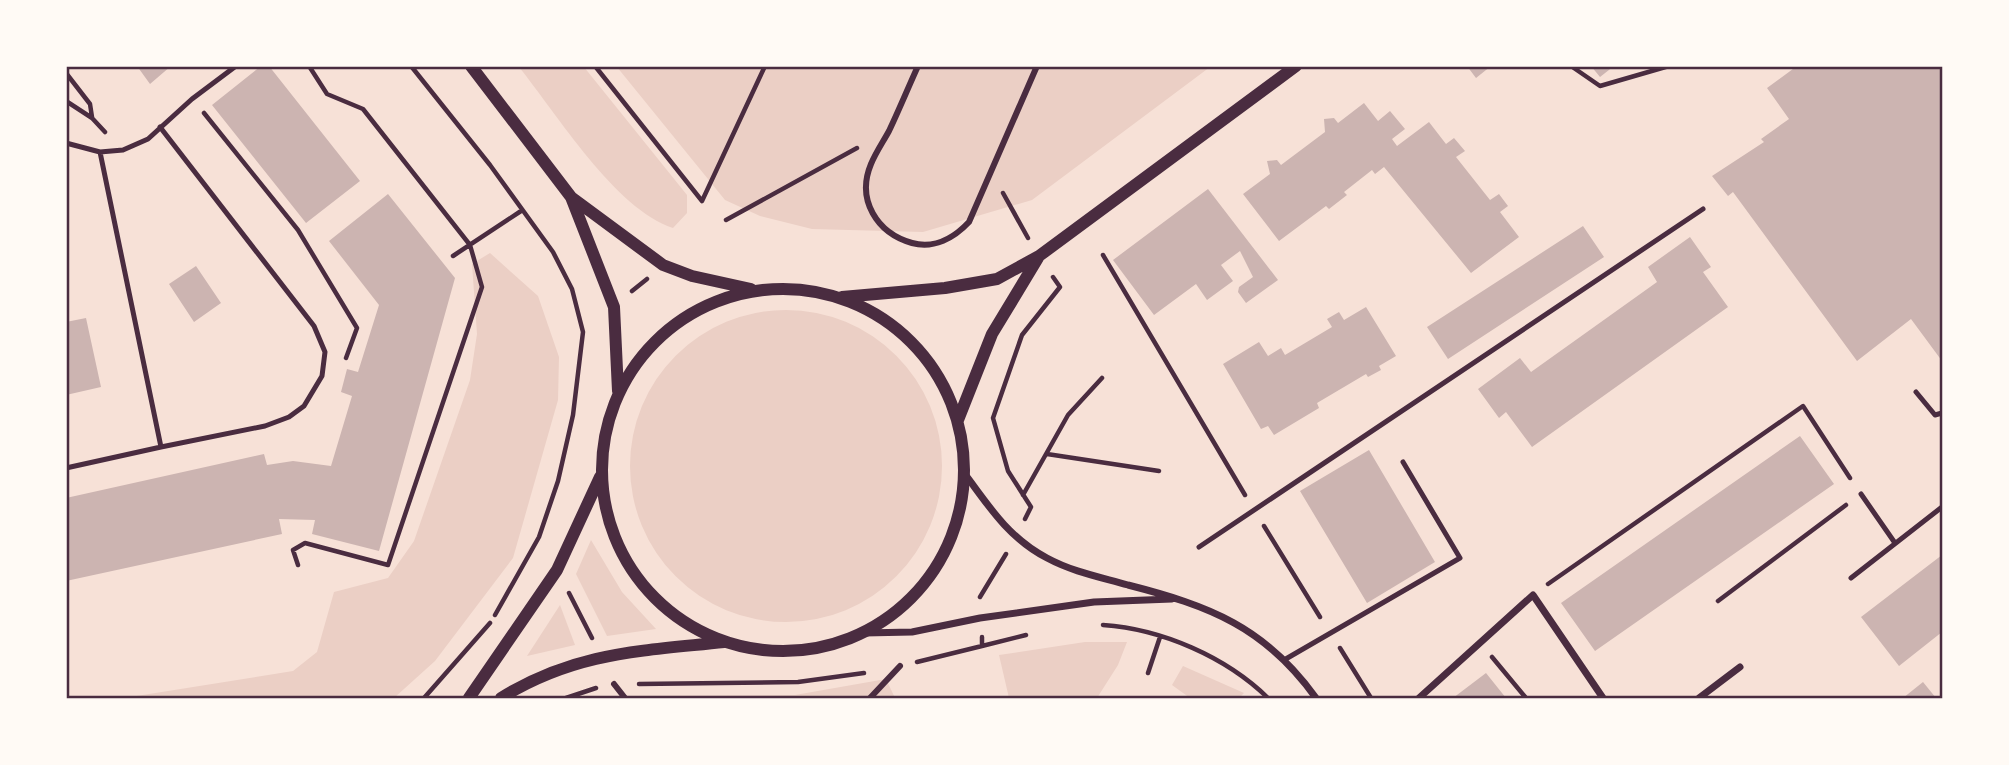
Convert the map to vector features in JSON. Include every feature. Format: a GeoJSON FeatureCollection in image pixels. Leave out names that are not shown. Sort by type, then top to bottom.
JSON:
{"type":"FeatureCollection","features":[{"type":"Feature","properties":{"kind":"street"},"geometry":{"type":"LineString","coordinates":[[471,66],[571,197],[614,307],[618,391]]}},
{"type":"Feature","properties":{"kind":"street"},"geometry":{"type":"LineString","coordinates":[[918,66],[870,165],[866,184],[867,203],[874,218],[896,239],[921,245],[941,243],[960,232],[973,215],[1037,66]]}},
{"type":"Feature","properties":{"kind":"street"},"geometry":{"type":"LineString","coordinates":[[842,297],[945,288],[997,279],[1039,257],[1296,66]]}},
{"type":"Feature","properties":{"kind":"street"},"geometry":{"type":"LineString","coordinates":[[571,197],[663,265],[692,276],[754,290]]}},
{"type":"Feature","properties":{"kind":"street"},"geometry":{"type":"LineString","coordinates":[[958,421],[992,334],[1039,257]]}},
{"type":"Feature","properties":{"kind":"street"},"geometry":{"type":"LineString","coordinates":[[799,288],[842,297],[881,316],[915,345],[942,380],[958,421],[965,474],[960,514],[946,551],[924,585],[902,607],[864,633],[831,646],[796,651],[760,650],[725,642],[676,618],[637,579],[611,531],[600,477],[604,433],[618,391],[642,354],[674,324],[712,302],[754,290],[799,288]]}},
{"type":"Feature","properties":{"kind":"street"},"geometry":{"type":"LineString","coordinates":[[965,474],[998,520],[1016,538],[1045,558],[1079,573],[1183,599],[1240,624],[1284,660],[1316,698]]}},
{"type":"Feature","properties":{"kind":"street"},"geometry":{"type":"LineString","coordinates":[[469,698],[557,570],[600,477]]}},
{"type":"Feature","properties":{"kind":"street"},"geometry":{"type":"LineString","coordinates":[[1419,698],[1533,595],[1603,698]]}},
{"type":"Feature","properties":{"kind":"street"},"geometry":{"type":"LineString","coordinates":[[864,633],[912,632],[980,618],[1094,602],[1183,599]]}},
{"type":"Feature","properties":{"kind":"street"},"geometry":{"type":"LineString","coordinates":[[501,698],[534,678],[601,656],[725,642]]}},
{"type":"Feature","properties":{"kind":"street"},"geometry":{"type":"LineString","coordinates":[[870,698],[900,666]]}},
{"type":"Feature","properties":{"kind":"street"},"geometry":{"type":"LineString","coordinates":[[1699,698],[1740,667]]}},
{"type":"Feature","properties":{"kind":"street"},"geometry":{"type":"LineString","coordinates":[[614,684],[625,698]]}},
{"type":"Feature","properties":{"kind":"lane"},"geometry":{"type":"LineString","coordinates":[[66,143],[100,152],[123,150],[148,139],[192,99],[236,66]]}},
{"type":"Feature","properties":{"kind":"lane"},"geometry":{"type":"LineString","coordinates":[[66,468],[265,426],[289,417],[304,407],[322,376],[325,352],[314,326],[160,127]]}},
{"type":"Feature","properties":{"kind":"lane"},"geometry":{"type":"LineString","coordinates":[[100,152],[161,447]]}},
{"type":"Feature","properties":{"kind":"lane"},"geometry":{"type":"LineString","coordinates":[[1199,547],[1703,209]]}},
{"type":"Feature","properties":{"kind":"lane"},"geometry":{"type":"LineString","coordinates":[[1916,392],[1935,415],[1942,413]]}},
{"type":"Feature","properties":{"kind":"lane"},"geometry":{"type":"LineString","coordinates":[[1284,660],[1332,635],[1460,558],[1403,463]]}},
{"type":"Feature","properties":{"kind":"lane"},"geometry":{"type":"LineString","coordinates":[[1861,494],[1895,542]]}},
{"type":"Feature","properties":{"kind":"lane"},"geometry":{"type":"LineString","coordinates":[[1852,578],[1942,506]]}},
{"type":"Feature","properties":{"kind":"path"},"geometry":{"type":"LineString","coordinates":[[298,565],[293,550],[305,543],[388,565],[482,287],[470,245],[363,109],[327,94],[309,66]]}},
{"type":"Feature","properties":{"kind":"path"},"geometry":{"type":"LineString","coordinates":[[411,66],[490,165],[553,252],[572,289],[583,332],[573,415],[558,481],[539,537],[492,619],[424,698]]}},
{"type":"Feature","properties":{"kind":"path"},"geometry":{"type":"LineString","coordinates":[[595,66],[702,201],[765,66]]}},
{"type":"Feature","properties":{"kind":"path"},"geometry":{"type":"LineString","coordinates":[[1571,66],[1600,86],[1669,66]]}},
{"type":"Feature","properties":{"kind":"path"},"geometry":{"type":"LineString","coordinates":[[66,73],[90,104],[92,118]]}},
{"type":"Feature","properties":{"kind":"path"},"geometry":{"type":"LineString","coordinates":[[192,99],[298,230],[357,328],[345,360],[324,360]]}},
{"type":"Feature","properties":{"kind":"path"},"geometry":{"type":"LineString","coordinates":[[66,101],[92,118],[123,150]]}},
{"type":"Feature","properties":{"kind":"path"},"geometry":{"type":"LineString","coordinates":[[726,220],[888,132]]}},
{"type":"Feature","properties":{"kind":"path"},"geometry":{"type":"LineString","coordinates":[[982,646],[980,595],[1016,538],[1031,507],[1008,471],[993,418],[1022,335],[1060,287],[1039,257],[992,174]]}},
{"type":"Feature","properties":{"kind":"path"},"geometry":{"type":"LineString","coordinates":[[453,257],[521,211]]}},
{"type":"Feature","properties":{"kind":"path"},"geometry":{"type":"LineString","coordinates":[[1102,255],[1254,510],[1371,698]]}},
{"type":"Feature","properties":{"kind":"path"},"geometry":{"type":"LineString","coordinates":[[1023,495],[1068,415],[1102,378]]}},
{"type":"Feature","properties":{"kind":"path"},"geometry":{"type":"LineString","coordinates":[[1533,595],[1803,406],[1861,494],[1718,601]]}},
{"type":"Feature","properties":{"kind":"path"},"geometry":{"type":"LineString","coordinates":[[1047,453],[1160,471]]}},
{"type":"Feature","properties":{"kind":"path"},"geometry":{"type":"LineString","coordinates":[[1088,624],[1130,626],[1190,647],[1253,684],[1268,698]]}},
{"type":"Feature","properties":{"kind":"path"},"geometry":{"type":"LineString","coordinates":[[566,698],[614,684],[797,682],[900,666],[1030,634]]}},
{"type":"Feature","properties":{"kind":"path"},"geometry":{"type":"LineString","coordinates":[[1148,673],[1160,636]]}},
{"type":"Feature","properties":{"kind":"path"},"geometry":{"type":"LineString","coordinates":[[1481,642],[1524,698]]}},
{"type":"Feature","properties":{"kind":"shaded area"},"geometry":{"type":"Polygon","coordinates":[[[519,67],[584,67],[687,195],[687,213],[673,228],[651,218],[609,181],[569,134],[519,67]]]}},
{"type":"Feature","properties":{"kind":"shaded area"},"geometry":{"type":"Polygon","coordinates":[[[617,67],[1210,67],[1032,200],[923,232],[812,229],[760,216],[725,200],[617,67]]]}},
{"type":"Feature","properties":{"kind":"shaded area"},"geometry":{"type":"Polygon","coordinates":[[[490,253],[538,296],[559,357],[558,400],[513,558],[435,661],[394,698],[124,698],[293,671],[317,652],[334,592],[388,578],[414,541],[470,380],[477,334],[472,264],[490,253]]]}},
{"type":"Feature","properties":{"kind":"shaded area"},"geometry":{"type":"Polygon","coordinates":[[[786,310],[816,313],[846,322],[873,336],[896,356],[916,379],[930,406],[939,436],[942,466],[939,496],[930,526],[916,553],[896,576],[873,596],[846,610],[816,619],[786,622],[756,619],[726,610],[699,596],[676,576],[656,553],[642,526],[633,496],[630,466],[633,436],[642,406],[656,379],[676,356],[699,336],[726,322],[756,313],[786,310]]]}},
{"type":"Feature","properties":{"kind":"shaded area"},"geometry":{"type":"Polygon","coordinates":[[[591,540],[622,592],[656,629],[607,636],[576,574],[591,540]]]}},
{"type":"Feature","properties":{"kind":"shaded area"},"geometry":{"type":"Polygon","coordinates":[[[560,605],[575,645],[527,656],[560,605]]]}},
{"type":"Feature","properties":{"kind":"shaded area"},"geometry":{"type":"Polygon","coordinates":[[[1085,642],[1127,642],[1118,665],[1097,698],[1009,698],[999,655],[1085,642]]]}},
{"type":"Feature","properties":{"kind":"shaded area"},"geometry":{"type":"Polygon","coordinates":[[[1183,666],[1244,693],[1239,698],[1190,698],[1172,685],[1183,666]]]}},
{"type":"Feature","properties":{"kind":"shaded area"},"geometry":{"type":"Polygon","coordinates":[[[886,679],[895,698],[603,698],[795,695],[886,679]]]}},
{"type":"Feature","properties":{"kind":"building"},"geometry":{"type":"Polygon","coordinates":[[[137,66],[171,66],[150,84],[137,66]]]}},
{"type":"Feature","properties":{"kind":"building"},"geometry":{"type":"Polygon","coordinates":[[[261,66],[269,66],[360,181],[306,223],[212,105],[261,66]]]}},
{"type":"Feature","properties":{"kind":"building"},"geometry":{"type":"Polygon","coordinates":[[[1467,66],[1491,66],[1476,78],[1467,66]]]}},
{"type":"Feature","properties":{"kind":"building"},"geometry":{"type":"Polygon","coordinates":[[[1591,66],[1614,66],[1600,77],[1591,66]]]}},
{"type":"Feature","properties":{"kind":"building"},"geometry":{"type":"Polygon","coordinates":[[[1797,66],[1942,66],[1942,361],[1911,319],[1857,361],[1733,192],[1728,196],[1712,176],[1764,142],[1761,139],[1789,119],[1767,88],[1797,66]]]}},
{"type":"Feature","properties":{"kind":"building"},"geometry":{"type":"Polygon","coordinates":[[[1364,103],[1378,121],[1390,111],[1405,129],[1392,139],[1397,146],[1429,122],[1446,144],[1454,138],[1465,151],[1456,157],[1490,200],[1499,194],[1508,206],[1500,212],[1519,237],[1471,273],[1384,167],[1375,174],[1372,170],[1344,192],[1347,195],[1329,209],[1326,206],[1279,241],[1243,194],[1270,174],[1267,161],[1277,160],[1281,165],[1325,132],[1324,119],[1334,118],[1338,123],[1364,103]]]}},
{"type":"Feature","properties":{"kind":"building"},"geometry":{"type":"Polygon","coordinates":[[[1208,189],[1278,280],[1246,303],[1238,292],[1239,287],[1253,277],[1240,251],[1221,265],[1233,281],[1207,300],[1196,284],[1154,315],[1113,260],[1208,189]]]}},
{"type":"Feature","properties":{"kind":"building"},"geometry":{"type":"Polygon","coordinates":[[[388,194],[455,278],[379,551],[312,534],[315,520],[279,519],[282,534],[66,581],[66,498],[264,454],[267,465],[293,461],[331,466],[352,396],[341,392],[347,369],[358,372],[379,305],[329,241],[388,194]]]}},
{"type":"Feature","properties":{"kind":"building"},"geometry":{"type":"Polygon","coordinates":[[[1583,226],[1604,257],[1448,359],[1427,327],[1583,226]]]}},
{"type":"Feature","properties":{"kind":"building"},"geometry":{"type":"Polygon","coordinates":[[[1690,237],[1711,267],[1703,272],[1728,307],[1532,447],[1506,412],[1499,418],[1478,389],[1520,358],[1531,372],[1657,282],[1648,267],[1690,237]]]}},
{"type":"Feature","properties":{"kind":"building"},"geometry":{"type":"Polygon","coordinates":[[[196,266],[221,303],[194,322],[169,284],[196,266]]]}},
{"type":"Feature","properties":{"kind":"building"},"geometry":{"type":"Polygon","coordinates":[[[1366,307],[1396,356],[1379,366],[1381,370],[1368,377],[1366,374],[1317,403],[1319,408],[1274,435],[1268,426],[1261,429],[1223,364],[1259,342],[1268,356],[1281,348],[1285,355],[1332,327],[1327,319],[1339,312],[1344,320],[1366,307]]]}},
{"type":"Feature","properties":{"kind":"building"},"geometry":{"type":"Polygon","coordinates":[[[86,318],[101,387],[66,395],[66,322],[86,318]]]}},
{"type":"Feature","properties":{"kind":"building"},"geometry":{"type":"Polygon","coordinates":[[[1800,436],[1834,484],[1595,651],[1561,603],[1800,436]]]}},
{"type":"Feature","properties":{"kind":"building"},"geometry":{"type":"Polygon","coordinates":[[[1369,450],[1435,562],[1367,603],[1300,491],[1369,450]]]}},
{"type":"Feature","properties":{"kind":"building"},"geometry":{"type":"Polygon","coordinates":[[[1942,555],[1942,632],[1899,666],[1861,617],[1942,555]]]}},
{"type":"Feature","properties":{"kind":"building"},"geometry":{"type":"Polygon","coordinates":[[[1486,673],[1506,698],[1453,698],[1486,673]]]}},
{"type":"Feature","properties":{"kind":"building"},"geometry":{"type":"Polygon","coordinates":[[[1923,682],[1936,698],[1903,698],[1923,682]]]}}]}
